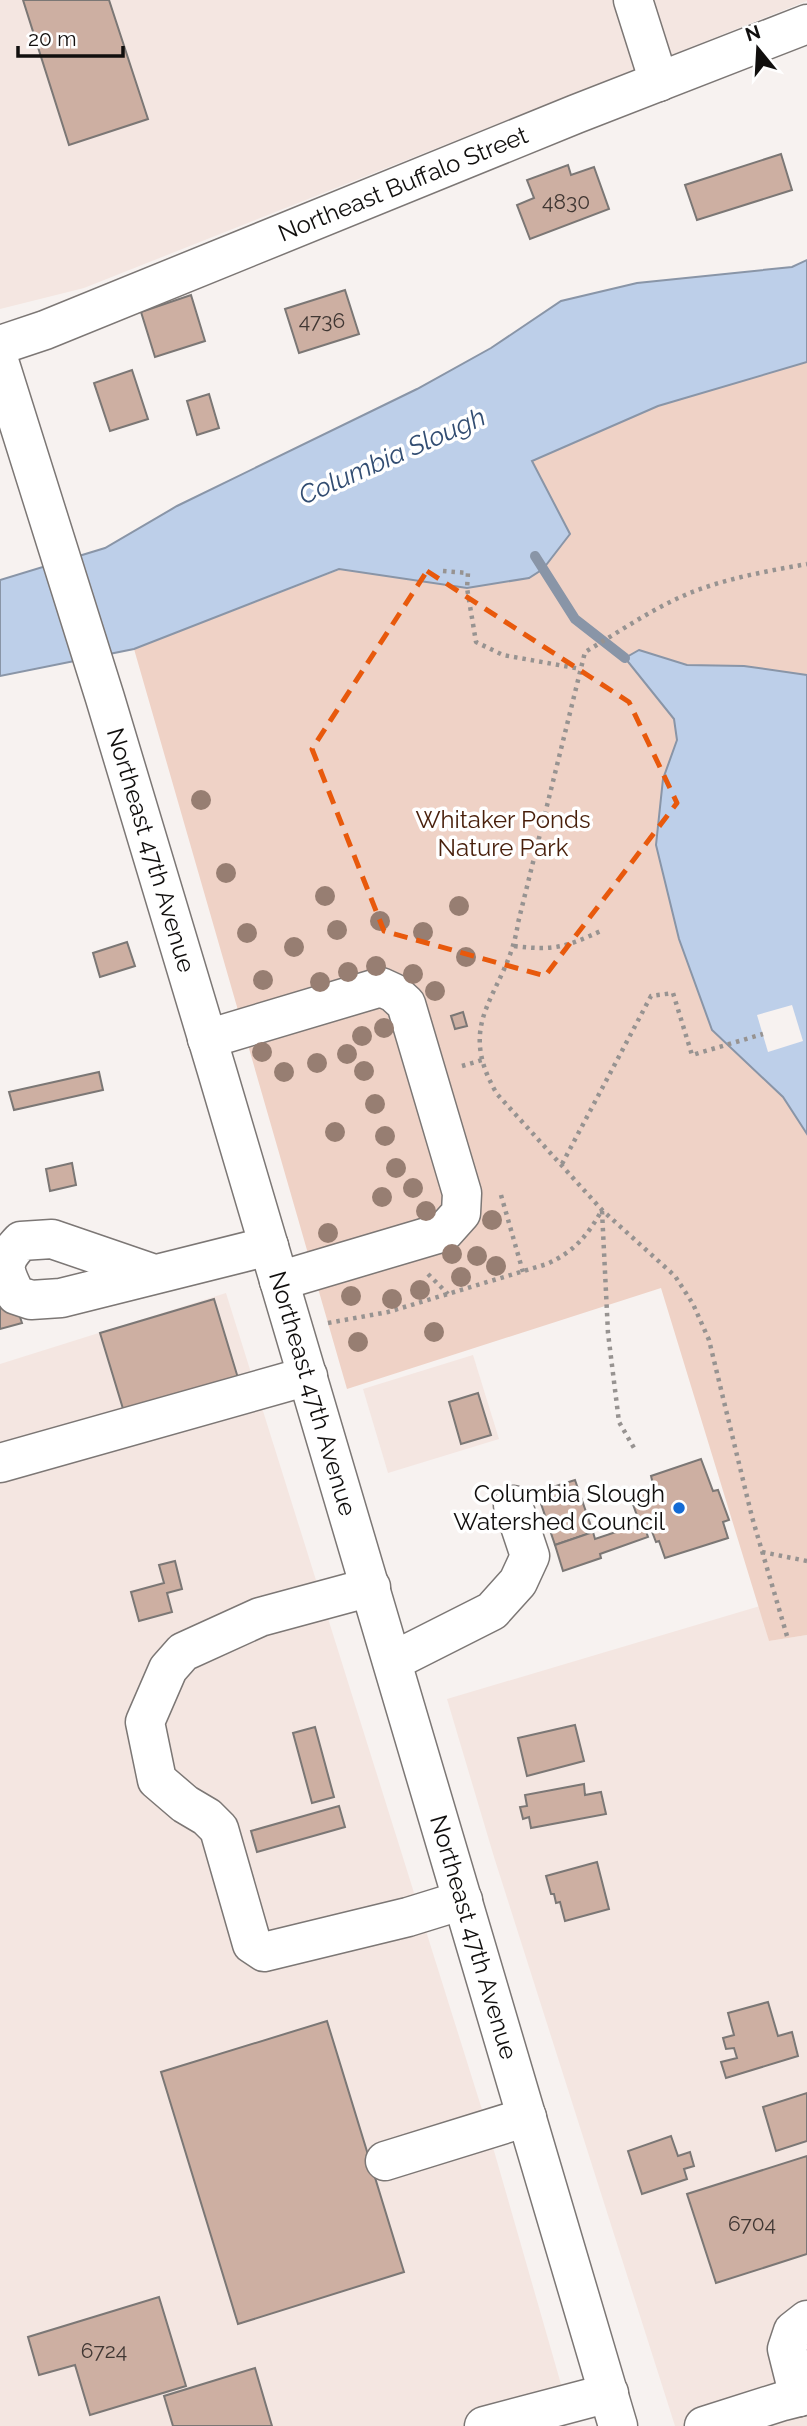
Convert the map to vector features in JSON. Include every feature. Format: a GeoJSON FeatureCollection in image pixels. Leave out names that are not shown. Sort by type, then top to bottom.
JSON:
{"type":"FeatureCollection","features":[{"type":"Feature","properties":{"kind":"street"},"geometry":{"type":"LineString","coordinates":[[633,0],[659,82]]}},
{"type":"Feature","properties":{"kind":"street","name":"Northeast Buffalo Street"},"geometry":{"type":"LineString","coordinates":[[0,345],[45,330],[807,24]]}},
{"type":"Feature","properties":{"kind":"street","name":"Northeast 47th Avenue"},"geometry":{"type":"LineString","coordinates":[[0,364],[105,698],[393,1661],[613,2410]]}},
{"type":"Feature","properties":{"kind":"street"},"geometry":{"type":"LineString","coordinates":[[154,1274],[274,1263],[444,1232],[461,1213],[462,1193],[406,1004],[394,993],[381,987],[207,1039]]}},
{"type":"Feature","properties":{"kind":"street"},"geometry":{"type":"LineString","coordinates":[[0,1463],[307,1376]]}},
{"type":"Feature","properties":{"kind":"street"},"geometry":{"type":"LineString","coordinates":[[393,1661],[492,1611],[518,1582],[530,1556],[513,1505]]}},
{"type":"Feature","properties":{"kind":"street"},"geometry":{"type":"LineString","coordinates":[[371,1587],[260,1618],[183,1652],[168,1669],[145,1722],[157,1780],[219,1829],[252,1944],[264,1952],[408,1917],[463,1899]]}},
{"type":"Feature","properties":{"kind":"street"},"geometry":{"type":"LineString","coordinates":[[385,2161],[527,2117]]}},
{"type":"Feature","properties":{"kind":"street"},"geometry":{"type":"LineString","coordinates":[[704,2426],[803,2396],[787,2348],[793,2331],[807,2320]]}},
{"type":"Feature","properties":{"kind":"street"},"geometry":{"type":"LineString","coordinates":[[484,2426],[613,2410]]}},
{"type":"Feature","properties":{"kind":"path"},"geometry":{"type":"LineString","coordinates":[[787,1636],[762,1552],[709,1340],[693,1304],[675,1276],[602,1210],[497,1094],[488,1078],[479,1048],[479,1034],[487,1004],[514,946],[585,652],[689,593],[718,583],[807,564]]}},
{"type":"Feature","properties":{"kind":"path"},"geometry":{"type":"LineString","coordinates":[[443,571],[468,573],[467,589],[476,642],[503,655],[582,669]]}},
{"type":"Feature","properties":{"kind":"path"},"geometry":{"type":"LineString","coordinates":[[514,946],[543,950],[559,947],[603,930]]}},
{"type":"Feature","properties":{"kind":"path"},"geometry":{"type":"LineString","coordinates":[[562,1164],[651,996],[673,993],[692,1055],[763,1034]]}},
{"type":"Feature","properties":{"kind":"path"},"geometry":{"type":"LineString","coordinates":[[295,1333],[339,1319],[388,1312],[547,1264],[580,1244],[602,1210]]}},
{"type":"Feature","properties":{"kind":"path"},"geometry":{"type":"LineString","coordinates":[[602,1210],[608,1333],[618,1422],[634,1448]]}},
{"type":"Feature","properties":{"kind":"path"},"geometry":{"type":"LineString","coordinates":[[762,1552],[807,1561]]}},
{"type":"Feature","properties":{"kind":"highlighted area"},"geometry":{"type":"Polygon","coordinates":[[[427,571],[629,702],[677,803],[545,976],[384,931],[312,749],[427,571]]]}},
{"type":"Feature","properties":{"kind":"shaded area"},"geometry":{"type":"Polygon","coordinates":[[[0,0],[807,1],[84,288],[0,309],[0,0]]]}},
{"type":"Feature","properties":{"kind":"shaded area"},"geometry":{"type":"Polygon","coordinates":[[[226,1293],[484,2116],[571,2419],[549,2426],[0,2426],[0,1364],[226,1293]]]}},
{"type":"Feature","properties":{"kind":"shaded area"},"geometry":{"type":"Polygon","coordinates":[[[473,1355],[499,1439],[388,1473],[363,1389],[473,1355]]]}},
{"type":"Feature","properties":{"kind":"shaded area"},"geometry":{"type":"Polygon","coordinates":[[[760,1606],[769,1641],[807,1635],[807,2426],[675,2426],[494,1857],[447,1699],[760,1606]]]}},
{"type":"Feature","properties":{"kind":"green space","name":"Whitaker Ponds Nature Park"},"geometry":{"type":"Polygon","coordinates":[[[807,362],[807,1635],[769,1641],[661,1288],[347,1389],[134,649],[422,538],[532,461],[658,406],[807,362]]]}},
{"type":"Feature","properties":{"kind":"water","name":"Columbia Slough"},"geometry":{"type":"Polygon","coordinates":[[[807,260],[807,362],[658,406],[532,461],[570,534],[543,569],[529,578],[467,588],[339,569],[134,649],[0,676],[0,580],[105,548],[177,506],[417,389],[491,348],[561,301],[637,283],[792,267],[807,260]]]}},
{"type":"Feature","properties":{"kind":"water"},"geometry":{"type":"Polygon","coordinates":[[[639,650],[687,665],[744,666],[807,675],[807,1134],[783,1097],[712,1030],[679,939],[656,845],[663,779],[677,740],[674,719],[625,658],[639,650]]]}},
{"type":"Feature","properties":{"kind":"pier"},"geometry":{"type":"Polygon","coordinates":[[[792,1005],[803,1041],[768,1052],[757,1015],[792,1005]]]}},
{"type":"Feature","properties":{"kind":"building"},"geometry":{"type":"Polygon","coordinates":[[[23,0],[109,0],[148,119],[69,145],[23,0]]]}},
{"type":"Feature","properties":{"kind":"building"},"geometry":{"type":"Polygon","coordinates":[[[781,154],[792,190],[697,220],[685,185],[781,154]]]}},
{"type":"Feature","properties":{"kind":"building"},"geometry":{"type":"Polygon","coordinates":[[[568,165],[571,175],[594,167],[609,209],[530,239],[517,205],[534,198],[527,180],[568,165]]]}},
{"type":"Feature","properties":{"kind":"building"},"geometry":{"type":"Polygon","coordinates":[[[345,290],[359,334],[299,353],[285,309],[345,290]]]}},
{"type":"Feature","properties":{"kind":"building"},"geometry":{"type":"Polygon","coordinates":[[[191,295],[205,341],[155,357],[141,312],[191,295]]]}},
{"type":"Feature","properties":{"kind":"building"},"geometry":{"type":"Polygon","coordinates":[[[132,370],[148,419],[110,431],[94,383],[132,370]]]}},
{"type":"Feature","properties":{"kind":"building"},"geometry":{"type":"Polygon","coordinates":[[[209,394],[219,428],[197,435],[187,401],[209,394]]]}},
{"type":"Feature","properties":{"kind":"building"},"geometry":{"type":"Polygon","coordinates":[[[127,942],[135,966],[100,977],[93,953],[127,942]]]}},
{"type":"Feature","properties":{"kind":"building"},"geometry":{"type":"Polygon","coordinates":[[[463,1012],[467,1026],[455,1029],[451,1016],[463,1012]]]}},
{"type":"Feature","properties":{"kind":"building"},"geometry":{"type":"Polygon","coordinates":[[[99,1072],[103,1090],[14,1110],[9,1092],[99,1072]]]}},
{"type":"Feature","properties":{"kind":"building"},"geometry":{"type":"Polygon","coordinates":[[[72,1163],[76,1185],[50,1191],[46,1169],[72,1163]]]}},
{"type":"Feature","properties":{"kind":"building"},"geometry":{"type":"Polygon","coordinates":[[[214,1299],[238,1378],[124,1412],[100,1333],[214,1299]]]}},
{"type":"Feature","properties":{"kind":"building"},"geometry":{"type":"Polygon","coordinates":[[[15,1302],[22,1323],[0,1329],[0,1306],[15,1302]]]}},
{"type":"Feature","properties":{"kind":"building"},"geometry":{"type":"Polygon","coordinates":[[[478,1393],[491,1435],[461,1444],[449,1402],[478,1393]]]}},
{"type":"Feature","properties":{"kind":"building","name":"Columbia Slough Watershed Council"},"geometry":{"type":"Polygon","coordinates":[[[701,1459],[713,1491],[718,1490],[729,1520],[723,1522],[728,1538],[665,1558],[651,1529],[645,1530],[643,1523],[640,1524],[630,1496],[654,1488],[651,1476],[701,1459]]]}},
{"type":"Feature","properties":{"kind":"building"},"geometry":{"type":"Polygon","coordinates":[[[575,1480],[593,1532],[555,1545],[537,1492],[575,1480]]]}},
{"type":"Feature","properties":{"kind":"building"},"geometry":{"type":"Polygon","coordinates":[[[643,1523],[648,1537],[563,1571],[555,1545],[593,1532],[595,1539],[643,1523]]]}},
{"type":"Feature","properties":{"kind":"building"},"geometry":{"type":"Polygon","coordinates":[[[175,1561],[182,1589],[167,1593],[172,1612],[139,1621],[131,1592],[164,1583],[159,1565],[175,1561]]]}},
{"type":"Feature","properties":{"kind":"building"},"geometry":{"type":"Polygon","coordinates":[[[575,1725],[584,1761],[527,1776],[518,1738],[575,1725]]]}},
{"type":"Feature","properties":{"kind":"building"},"geometry":{"type":"Polygon","coordinates":[[[315,1727],[334,1797],[312,1803],[293,1733],[315,1727]]]}},
{"type":"Feature","properties":{"kind":"building"},"geometry":{"type":"Polygon","coordinates":[[[584,1784],[585,1795],[601,1792],[606,1814],[531,1828],[529,1817],[523,1819],[520,1807],[527,1806],[525,1795],[584,1784]]]}},
{"type":"Feature","properties":{"kind":"building"},"geometry":{"type":"Polygon","coordinates":[[[339,1806],[345,1827],[257,1852],[251,1831],[339,1806]]]}},
{"type":"Feature","properties":{"kind":"building"},"geometry":{"type":"Polygon","coordinates":[[[597,1862],[609,1909],[565,1921],[560,1902],[556,1903],[554,1894],[551,1894],[546,1876],[597,1862]]]}},
{"type":"Feature","properties":{"kind":"building"},"geometry":{"type":"Polygon","coordinates":[[[768,2002],[778,2036],[792,2032],[798,2056],[726,2078],[721,2062],[737,2058],[734,2048],[726,2049],[723,2038],[734,2035],[728,2013],[768,2002]]]}},
{"type":"Feature","properties":{"kind":"building"},"geometry":{"type":"Polygon","coordinates":[[[327,2021],[404,2272],[238,2324],[161,2072],[327,2021]]]}},
{"type":"Feature","properties":{"kind":"building"},"geometry":{"type":"Polygon","coordinates":[[[807,2093],[807,2141],[776,2151],[763,2107],[807,2093]]]}},
{"type":"Feature","properties":{"kind":"building"},"geometry":{"type":"Polygon","coordinates":[[[671,2136],[678,2156],[690,2152],[694,2166],[684,2169],[687,2179],[642,2194],[628,2151],[671,2136]]]}},
{"type":"Feature","properties":{"kind":"building"},"geometry":{"type":"Polygon","coordinates":[[[807,2156],[807,2254],[716,2283],[687,2194],[807,2156]]]}},
{"type":"Feature","properties":{"kind":"building"},"geometry":{"type":"Polygon","coordinates":[[[159,2297],[186,2386],[90,2415],[75,2365],[39,2375],[28,2337],[159,2297]]]}},
{"type":"Feature","properties":{"kind":"building"},"geometry":{"type":"Polygon","coordinates":[[[255,2368],[272,2426],[173,2426],[164,2396],[255,2368]]]}},
{"type":"Feature","properties":{"kind":"waterway"},"geometry":{"type":"LineString","coordinates":[[535,556],[575,619],[625,658]]}},
{"type":"Feature","properties":{"kind":"place","name":"Columbia Slough Watershed Council"},"geometry":{"type":"Point","coordinates":[679,1508]}}]}
